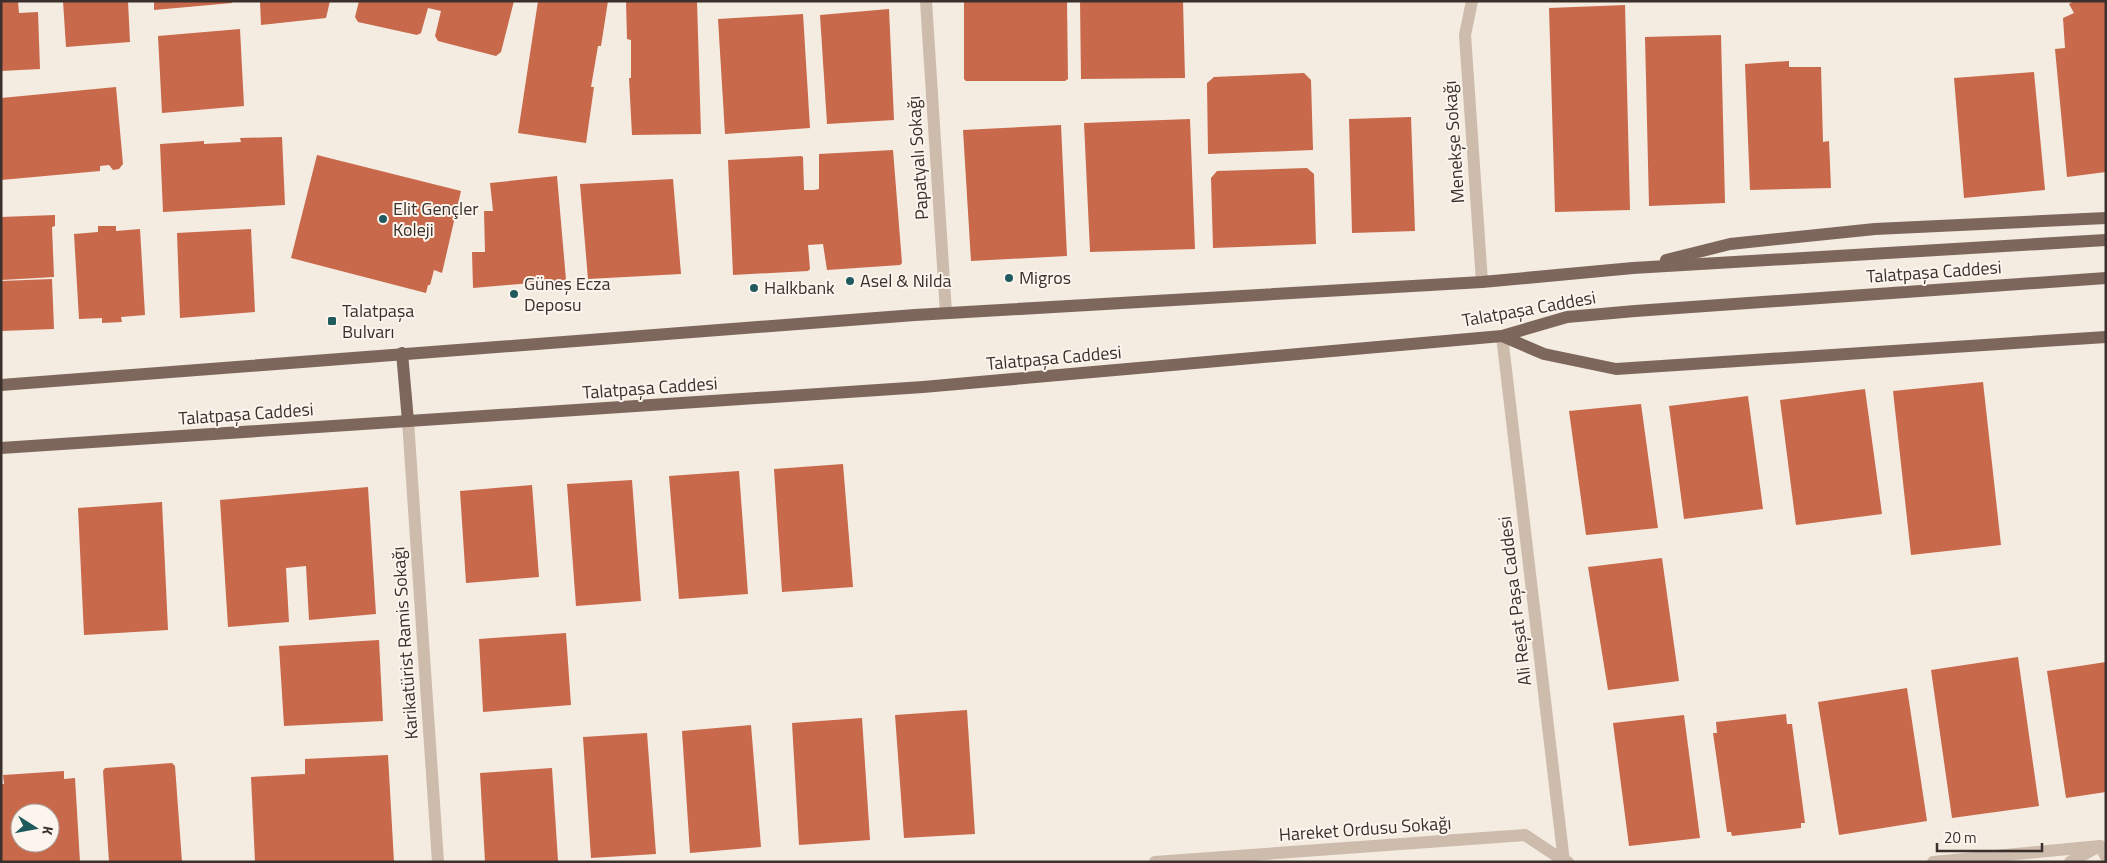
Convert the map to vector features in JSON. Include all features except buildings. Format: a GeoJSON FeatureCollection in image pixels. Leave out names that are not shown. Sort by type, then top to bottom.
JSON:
{"type":"FeatureCollection","features":[{"type":"Feature","properties":{"kind":"main road"},"geometry":{"type":"LineString","coordinates":[[1633,268],[1730,244],[1875,229],[2106,218]]}},
{"type":"Feature","properties":{"kind":"main road","name":"Talatpaşa Caddesi"},"geometry":{"type":"LineString","coordinates":[[1,385],[946,313],[1482,282],[1633,268],[2106,240]]}},
{"type":"Feature","properties":{"kind":"main road","name":"Talatpaşa Caddesi"},"geometry":{"type":"LineString","coordinates":[[1,448],[923,387],[1502,336],[1567,317],[2106,278]]}},
{"type":"Feature","properties":{"kind":"main road"},"geometry":{"type":"LineString","coordinates":[[1502,336],[1544,354],[1616,369],[2106,337]]}},
{"type":"Feature","properties":{"kind":"main road"},"geometry":{"type":"LineString","coordinates":[[402,353],[408,421]]}},
{"type":"Feature","properties":{"kind":"street","name":"Papatyalı Sokağı"},"geometry":{"type":"LineString","coordinates":[[926,1],[946,313]]}},
{"type":"Feature","properties":{"kind":"street","name":"Menekşe Sokağı"},"geometry":{"type":"LineString","coordinates":[[1472,1],[1464,36],[1482,282]]}},
{"type":"Feature","properties":{"kind":"street","name":"Ali Reşat Paşa Caddesi"},"geometry":{"type":"LineString","coordinates":[[1502,336],[1564,862]]}},
{"type":"Feature","properties":{"kind":"street","name":"Karikatürist Ramis Sokağı"},"geometry":{"type":"LineString","coordinates":[[408,421],[438,862]]}},
{"type":"Feature","properties":{"kind":"street","name":"Hareket Ordusu Sokağı"},"geometry":{"type":"LineString","coordinates":[[1155,862],[1526,835],[1564,862]]}},
{"type":"Feature","properties":{"kind":"street"},"geometry":{"type":"LineString","coordinates":[[1933,862],[2104,849]]}},
{"type":"Feature","properties":{"kind":"street"},"geometry":{"type":"LineString","coordinates":[[2070,862],[2104,849]]}},
{"type":"Feature","properties":{"kind":"street"},"geometry":{"type":"LineString","coordinates":[[1564,862],[1570,862]]}},
{"type":"Feature","properties":{"kind":"place","name":"Elit Gençler Koleji"},"geometry":{"type":"Point","coordinates":[383,219]}},
{"type":"Feature","properties":{"kind":"place","name":"Migros"},"geometry":{"type":"Point","coordinates":[1009,278]}},
{"type":"Feature","properties":{"kind":"place","name":"Asel & Nilda"},"geometry":{"type":"Point","coordinates":[850,281]}},
{"type":"Feature","properties":{"kind":"place","name":"Halkbank"},"geometry":{"type":"Point","coordinates":[754,288]}},
{"type":"Feature","properties":{"kind":"place","name":"Güneş Ecza Deposu"},"geometry":{"type":"Point","coordinates":[514,294]}},
{"type":"Feature","properties":{"kind":"place","name":"Talatpaşa Bulvarı"},"geometry":{"type":"Point","coordinates":[332,321]}}]}
